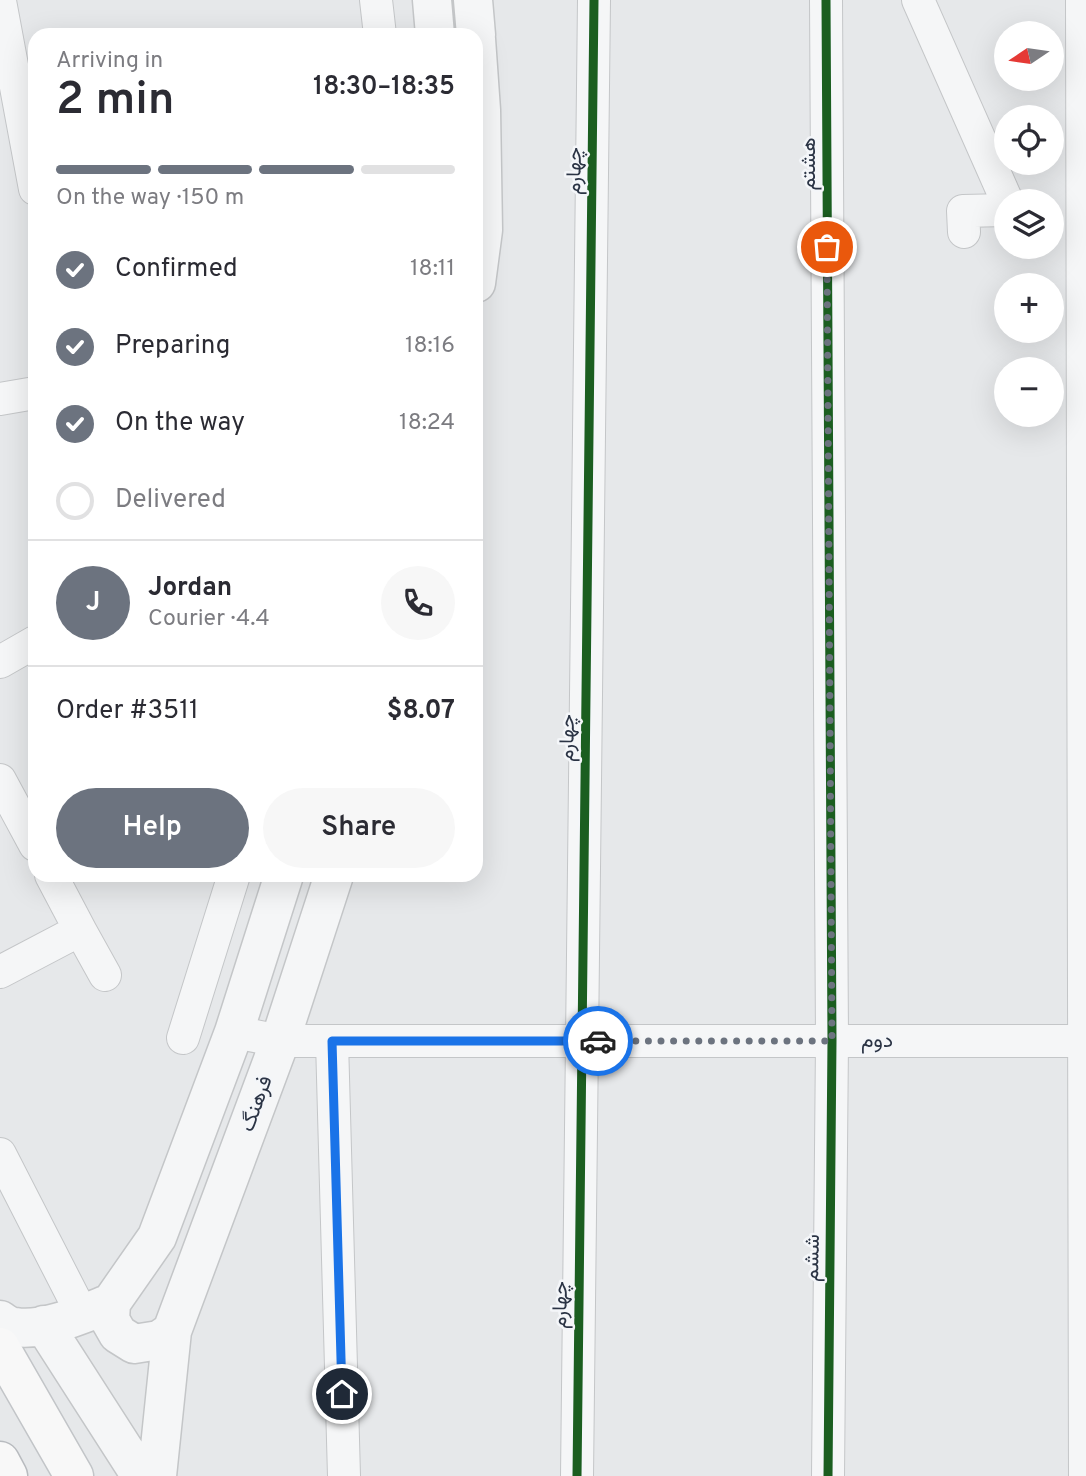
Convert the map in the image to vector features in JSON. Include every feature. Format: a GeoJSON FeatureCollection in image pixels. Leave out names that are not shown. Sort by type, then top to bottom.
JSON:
{"type":"FeatureCollection","features":[{"type":"Feature","properties":{"kind":"main road"},"geometry":{"type":"LineString","coordinates":[[0,1347],[74,1476]]}},
{"type":"Feature","properties":{"kind":"main road"},"geometry":{"type":"LineString","coordinates":[[0,1461],[8,1476]]}},
{"type":"Feature","properties":{"kind":"street"},"geometry":{"type":"LineString","coordinates":[[376,0],[379,28]]}},
{"type":"Feature","properties":{"kind":"street"},"geometry":{"type":"LineString","coordinates":[[432,0],[434,28]]}},
{"type":"Feature","properties":{"kind":"street"},"geometry":{"type":"LineString","coordinates":[[473,0],[475,28]]}},
{"type":"Feature","properties":{"kind":"street","name":"چهارم"},"geometry":{"type":"LineString","coordinates":[[577,1476],[594,0]]}},
{"type":"Feature","properties":{"kind":"street","name":"هشتم"},"geometry":{"type":"LineString","coordinates":[[826,0],[832,1041]]}},
{"type":"Feature","properties":{"kind":"street"},"geometry":{"type":"LineString","coordinates":[[918,0],[1002,189]]}},
{"type":"Feature","properties":{"kind":"street"},"geometry":{"type":"LineString","coordinates":[[1082,0],[1085,132],[1085,1476]]}},
{"type":"Feature","properties":{"kind":"street"},"geometry":{"type":"LineString","coordinates":[[0,1],[28,151]]}},
{"type":"Feature","properties":{"kind":"street"},"geometry":{"type":"LineString","coordinates":[[964,232],[963,211],[994,210]]}},
{"type":"Feature","properties":{"kind":"street"},"geometry":{"type":"LineString","coordinates":[[0,399],[28,394]]}},
{"type":"Feature","properties":{"kind":"street"},"geometry":{"type":"LineString","coordinates":[[0,662],[28,646]]}},
{"type":"Feature","properties":{"kind":"street"},"geometry":{"type":"LineString","coordinates":[[0,780],[28,832]]}},
{"type":"Feature","properties":{"kind":"street"},"geometry":{"type":"LineString","coordinates":[[55,882],[105,975]]}},
{"type":"Feature","properties":{"kind":"street"},"geometry":{"type":"LineString","coordinates":[[183,1038],[232,882]]}},
{"type":"Feature","properties":{"kind":"street"},"geometry":{"type":"LineString","coordinates":[[0,1320],[14,1328],[44,1325],[97,1308],[158,1237],[234,1032],[282,882]]}},
{"type":"Feature","properties":{"kind":"street","name":"فرهنگ"},"geometry":{"type":"LineString","coordinates":[[157,1476],[172,1331],[280,1041],[332,882]]}},
{"type":"Feature","properties":{"kind":"street"},"geometry":{"type":"LineString","coordinates":[[0,972],[80,929]]}},
{"type":"Feature","properties":{"kind":"street","name":"دوم"},"geometry":{"type":"LineString","coordinates":[[234,1032],[280,1041],[1086,1041]]}},
{"type":"Feature","properties":{"kind":"street"},"geometry":{"type":"LineString","coordinates":[[332,1041],[344,1476]]}},
{"type":"Feature","properties":{"kind":"street","name":"ششم"},"geometry":{"type":"LineString","coordinates":[[828,1476],[832,1041]]}},
{"type":"Feature","properties":{"kind":"street"},"geometry":{"type":"LineString","coordinates":[[0,1154],[97,1308],[110,1320],[118,1334],[134,1344],[159,1340],[172,1331]]}},
{"type":"Feature","properties":{"kind":"street"},"geometry":{"type":"LineString","coordinates":[[44,1325],[141,1476]]}},
{"type":"Feature","properties":{"kind":"cycle path"},"geometry":{"type":"LineString","coordinates":[[577,1476],[594,0]]}},
{"type":"Feature","properties":{"kind":"cycle path"},"geometry":{"type":"LineString","coordinates":[[826,0],[832,1041],[828,1476]]}},
{"type":"Feature","properties":{"kind":"way so far"},"geometry":{"type":"LineString","coordinates":[[598,1041],[832,1041],[827,247]]}},
{"type":"Feature","properties":{"kind":"route"},"geometry":{"type":"LineString","coordinates":[[342,1394],[332,1041],[598,1041]]}}]}
